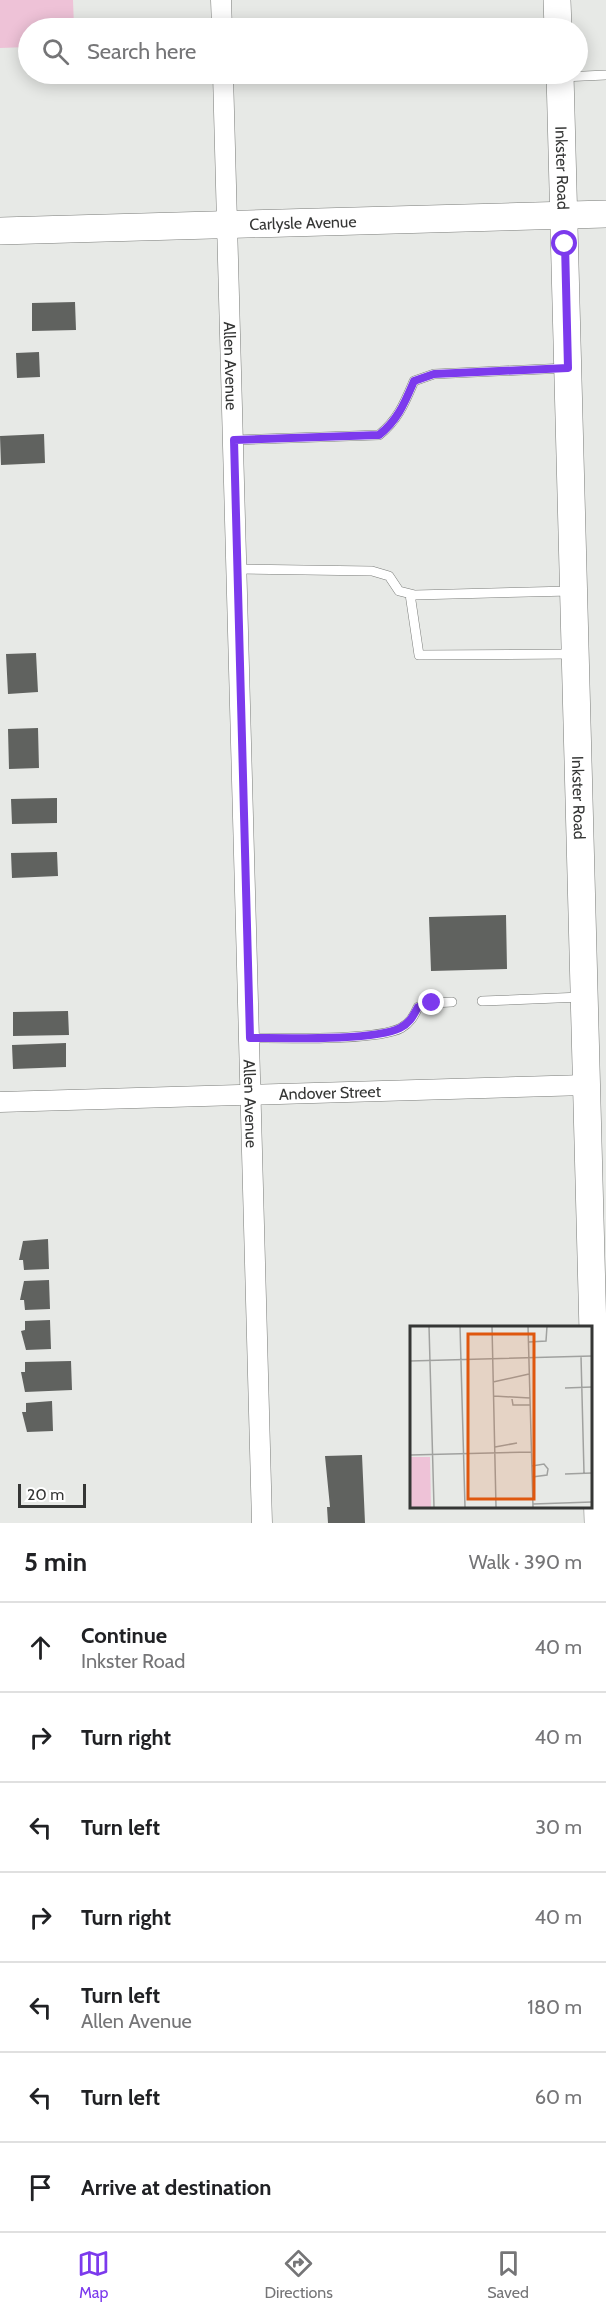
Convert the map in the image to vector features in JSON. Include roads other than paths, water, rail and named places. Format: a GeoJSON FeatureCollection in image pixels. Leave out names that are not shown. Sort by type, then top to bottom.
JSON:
{"type":"FeatureCollection","features":[{"type":"Feature","properties":{"kind":"main road"},"geometry":{"type":"LineString","coordinates":[[557,0],[558,18]]}},
{"type":"Feature","properties":{"kind":"main road","name":"Inkster Road"},"geometry":{"type":"LineString","coordinates":[[560,84],[586,1085],[599,1313],[598,1523]]}},
{"type":"Feature","properties":{"kind":"main road","name":"Carlysle Avenue"},"geometry":{"type":"LineString","coordinates":[[0,231],[606,214]]}},
{"type":"Feature","properties":{"kind":"street"},"geometry":{"type":"LineString","coordinates":[[220,0],[221,18]]}},
{"type":"Feature","properties":{"kind":"street","name":"Allen Avenue"},"geometry":{"type":"LineString","coordinates":[[223,84],[262,1523]]}},
{"type":"Feature","properties":{"kind":"street","name":"Andover Street"},"geometry":{"type":"LineString","coordinates":[[0,1102],[586,1085]]}},
{"type":"Feature","properties":{"kind":"lane"},"geometry":{"type":"LineString","coordinates":[[588,75],[606,75]]}},
{"type":"Feature","properties":{"kind":"lane"},"geometry":{"type":"LineString","coordinates":[[234,440],[379,435],[389,427],[402,410],[414,381],[434,374],[568,368]]}},
{"type":"Feature","properties":{"kind":"lane"},"geometry":{"type":"LineString","coordinates":[[237,570],[372,571],[389,576],[399,591],[410,594],[574,591]]}},
{"type":"Feature","properties":{"kind":"lane"},"geometry":{"type":"LineString","coordinates":[[410,594],[419,655],[575,654]]}},
{"type":"Feature","properties":{"kind":"lane"},"geometry":{"type":"LineString","coordinates":[[482,1001],[584,997]]}},
{"type":"Feature","properties":{"kind":"lane"},"geometry":{"type":"LineString","coordinates":[[250,1038],[374,1035],[399,1029],[411,1021],[418,1007],[432,1003],[452,1002]]}}]}
